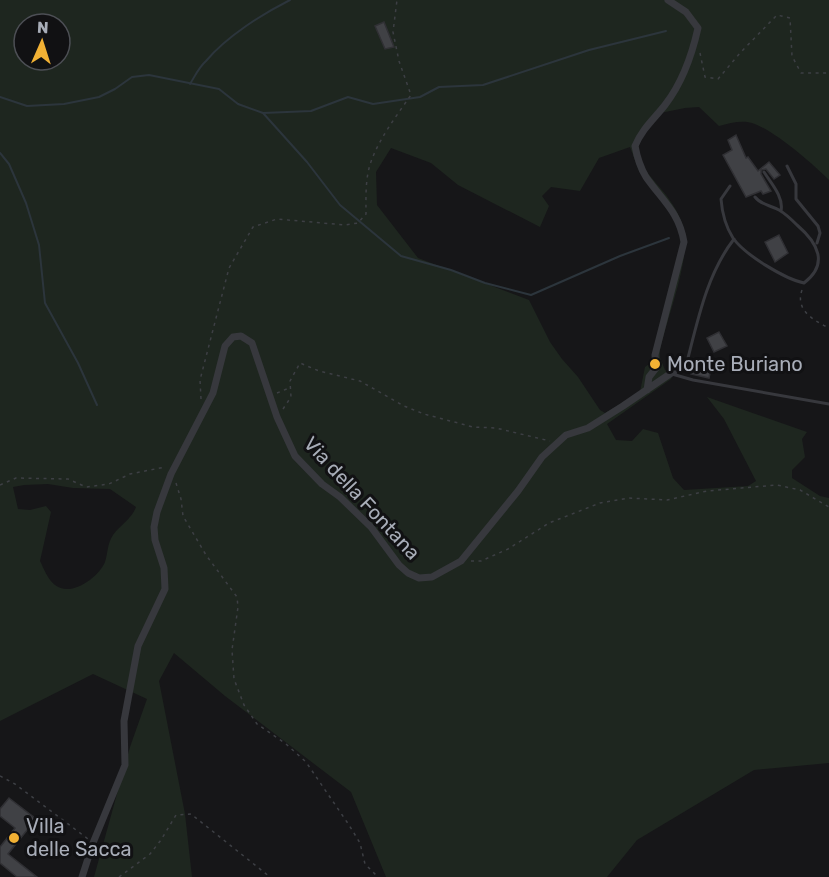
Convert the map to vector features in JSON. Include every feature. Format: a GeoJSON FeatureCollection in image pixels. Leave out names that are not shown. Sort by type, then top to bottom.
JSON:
{"type":"FeatureCollection","features":[{"type":"Feature","properties":{"kind":"street"},"geometry":{"type":"LineString","coordinates":[[663,379],[656,368],[655,355],[684,242],[681,225],[639,164],[635,146],[676,87],[687,65],[698,28],[686,12],[668,0]]}},
{"type":"Feature","properties":{"kind":"street","name":"Via della Fontana"},"geometry":{"type":"LineString","coordinates":[[82,877],[93,843],[125,765],[124,721],[138,646],[165,589],[164,568],[155,540],[154,527],[171,474],[213,393],[225,346],[233,337],[241,336],[252,343],[268,396],[286,440],[306,469],[356,511],[399,565],[408,573],[419,578],[432,577],[461,561],[518,491],[542,457],[566,435],[588,428],[686,363]]}},
{"type":"Feature","properties":{"kind":"street"},"geometry":{"type":"LineString","coordinates":[[647,390],[649,377],[656,368]]}},
{"type":"Feature","properties":{"kind":"lane"},"geometry":{"type":"LineString","coordinates":[[787,166],[796,184],[796,199],[818,226],[820,233],[817,243]]}},
{"type":"Feature","properties":{"kind":"lane"},"geometry":{"type":"LineString","coordinates":[[764,172],[780,197],[781,211]]}},
{"type":"Feature","properties":{"kind":"lane"},"geometry":{"type":"LineString","coordinates":[[730,186],[721,199],[722,212],[734,239],[744,249],[796,281],[804,283],[812,279],[820,269],[823,258],[817,243],[781,211],[761,203],[755,197]]}},
{"type":"Feature","properties":{"kind":"lane"},"geometry":{"type":"LineString","coordinates":[[686,363],[706,292],[722,255],[734,239]]}},
{"type":"Feature","properties":{"kind":"lane"},"geometry":{"type":"LineString","coordinates":[[670,374],[829,404]]}},
{"type":"Feature","properties":{"kind":"path"},"geometry":{"type":"LineString","coordinates":[[202,416],[200,380],[229,268],[253,227],[277,219],[345,225],[358,223],[366,214],[366,188],[372,159],[411,95],[399,61],[393,32],[397,0]]}},
{"type":"Feature","properties":{"kind":"path"},"geometry":{"type":"LineString","coordinates":[[700,51],[700,63],[705,77],[718,79],[777,15],[790,18],[792,56],[801,73],[829,74]]}},
{"type":"Feature","properties":{"kind":"path"},"geometry":{"type":"LineString","coordinates":[[804,283],[800,296],[801,309],[814,320],[829,328]]}},
{"type":"Feature","properties":{"kind":"path"},"geometry":{"type":"LineString","coordinates":[[277,417],[291,397],[290,381],[300,363],[360,381],[404,406],[424,414],[472,427],[496,428],[557,443]]}},
{"type":"Feature","properties":{"kind":"path"},"geometry":{"type":"LineString","coordinates":[[268,396],[290,388]]}},
{"type":"Feature","properties":{"kind":"path"},"geometry":{"type":"LineString","coordinates":[[0,485],[16,478],[68,479],[86,487],[109,484],[130,474],[177,463]]}},
{"type":"Feature","properties":{"kind":"path"},"geometry":{"type":"LineString","coordinates":[[171,474],[180,494],[183,516],[206,555],[237,597],[238,607],[232,650],[234,679],[244,705],[256,724],[286,744],[306,762],[350,825],[360,843],[365,864],[378,877]]}},
{"type":"Feature","properties":{"kind":"path"},"geometry":{"type":"LineString","coordinates":[[461,561],[481,561],[508,549],[549,523],[600,503],[630,498],[667,500],[706,491],[777,485],[800,490],[829,507]]}},
{"type":"Feature","properties":{"kind":"path"},"geometry":{"type":"LineString","coordinates":[[0,776],[15,784],[93,843]]}},
{"type":"Feature","properties":{"kind":"path"},"geometry":{"type":"LineString","coordinates":[[119,877],[150,854],[176,815],[191,814],[270,877]]}},
{"type":"Feature","properties":{"kind":"shaded area"},"geometry":{"type":"Polygon","coordinates":[[[0,0],[829,0],[829,180],[771,132],[752,123],[744,122],[719,126],[699,107],[660,113],[641,139],[639,155],[642,162],[673,205],[681,220],[685,237],[683,263],[660,350],[660,358],[665,370],[677,366],[671,379],[607,424],[616,440],[632,441],[643,429],[658,433],[673,478],[684,490],[748,486],[756,481],[724,419],[707,397],[807,432],[802,439],[805,457],[792,470],[792,478],[820,496],[829,498],[829,763],[754,770],[637,840],[607,877],[386,877],[351,792],[225,696],[174,653],[159,681],[185,814],[192,877],[94,877],[130,747],[147,699],[93,674],[0,721],[0,0]],[[630,147],[599,158],[580,191],[551,187],[542,196],[549,206],[540,227],[458,185],[431,163],[391,148],[376,172],[377,205],[418,258],[529,300],[550,342],[578,377],[600,410],[605,413],[640,392],[645,367],[652,362],[681,245],[679,224],[639,171],[630,147]],[[48,484],[13,487],[18,509],[30,510],[46,506],[51,512],[40,561],[55,585],[69,589],[84,584],[102,568],[111,538],[136,507],[110,489],[73,488],[48,484]]]}},
{"type":"Feature","properties":{"kind":"building"},"geometry":{"type":"Polygon","coordinates":[[[384,22],[394,47],[385,49],[375,26],[384,22]]]}},
{"type":"Feature","properties":{"kind":"building"},"geometry":{"type":"Polygon","coordinates":[[[736,135],[746,158],[748,157],[758,171],[769,162],[780,175],[774,179],[766,169],[761,170],[771,191],[763,194],[761,191],[746,197],[723,155],[732,150],[728,140],[736,135]]]}},
{"type":"Feature","properties":{"kind":"building"},"geometry":{"type":"Polygon","coordinates":[[[779,235],[788,253],[775,262],[765,242],[779,235]]]}},
{"type":"Feature","properties":{"kind":"building"},"geometry":{"type":"Polygon","coordinates":[[[719,332],[727,346],[714,352],[707,338],[719,332]]]}},
{"type":"Feature","properties":{"kind":"building"},"geometry":{"type":"Polygon","coordinates":[[[693,360],[712,363],[709,378],[691,374],[693,360]]]}},
{"type":"Feature","properties":{"kind":"building","name":"Villa delle Sacca"},"geometry":{"type":"Polygon","coordinates":[[[9,798],[36,819],[8,854],[37,877],[17,877],[0,863],[0,847],[15,828],[0,816],[0,809],[9,798]]]}},
{"type":"Feature","properties":{"kind":"waterway"},"geometry":{"type":"LineString","coordinates":[[190,84],[201,66],[224,43],[256,19],[290,0]]}},
{"type":"Feature","properties":{"kind":"waterway"},"geometry":{"type":"LineString","coordinates":[[263,113],[311,111],[348,97],[373,104],[420,97],[439,87],[483,85],[589,50],[666,31]]}},
{"type":"Feature","properties":{"kind":"waterway"},"geometry":{"type":"LineString","coordinates":[[0,97],[27,106],[64,104],[99,97],[132,77],[149,75],[219,89],[238,104],[263,113],[307,162],[340,205],[401,256],[531,295],[620,256],[669,238]]}},
{"type":"Feature","properties":{"kind":"waterway"},"geometry":{"type":"LineString","coordinates":[[0,153],[9,164],[26,203],[39,245],[45,303],[78,363],[97,405]]}},
{"type":"Feature","properties":{"kind":"place","name":"Monte Buriano"},"geometry":{"type":"Point","coordinates":[655,364]}},
{"type":"Feature","properties":{"kind":"place","name":"Villa delle Sacca"},"geometry":{"type":"Point","coordinates":[14,838]}}]}
